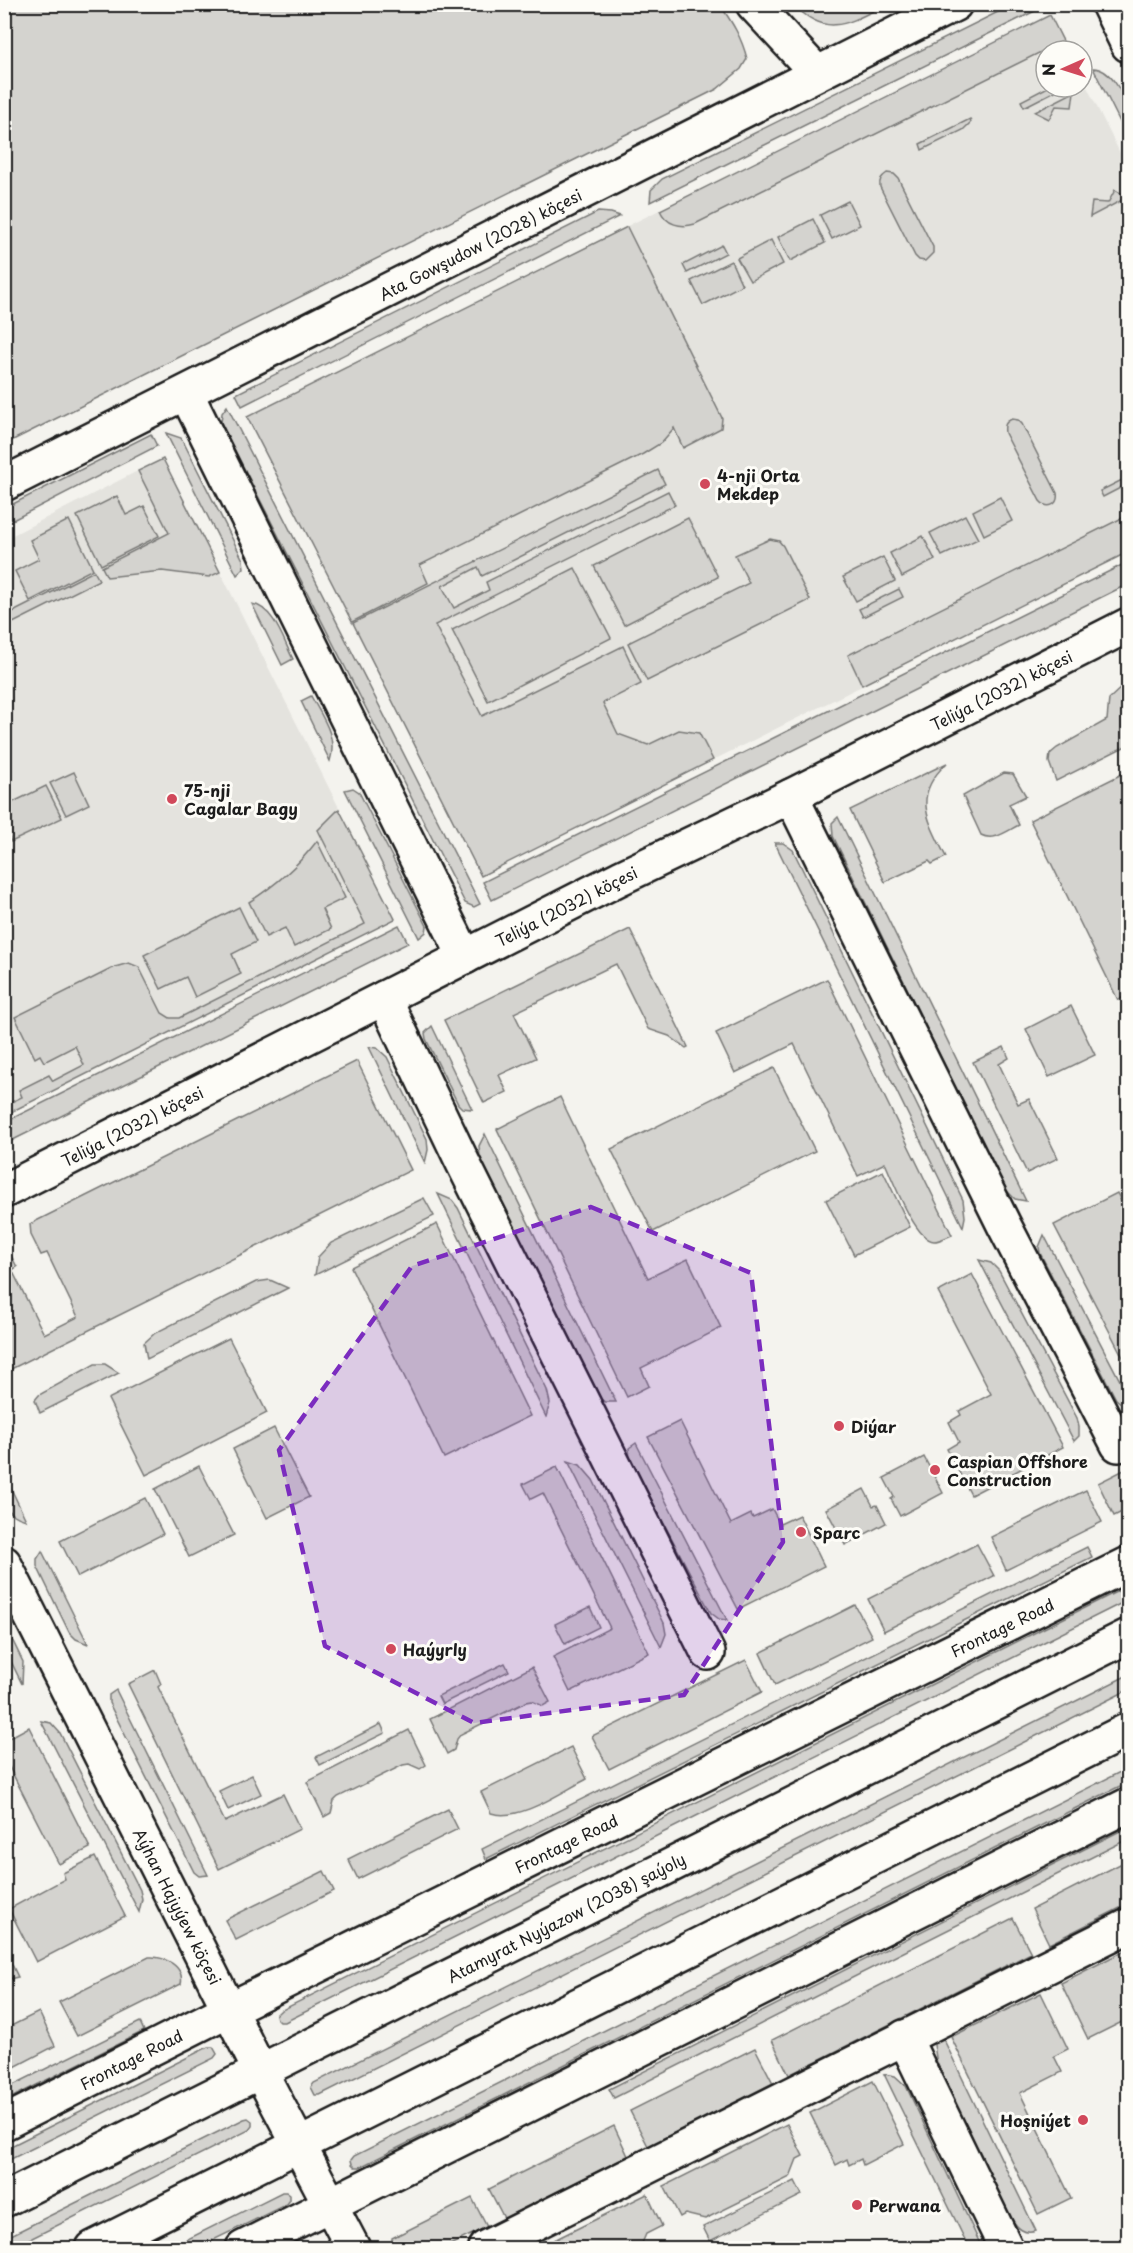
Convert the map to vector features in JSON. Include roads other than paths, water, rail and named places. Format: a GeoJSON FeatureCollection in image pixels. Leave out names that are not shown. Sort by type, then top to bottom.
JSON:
{"type":"FeatureCollection","features":[{"type":"Feature","properties":{"kind":"street"},"geometry":{"type":"LineString","coordinates":[[753,4],[817,73]]}},
{"type":"Feature","properties":{"kind":"street","name":"Ata Gowşudow (2028) köçesi"},"geometry":{"type":"LineString","coordinates":[[4,484],[956,4]]}},
{"type":"Feature","properties":{"kind":"street"},"geometry":{"type":"LineString","coordinates":[[1108,4],[1128,45]]}},
{"type":"Feature","properties":{"kind":"street"},"geometry":{"type":"LineString","coordinates":[[186,393],[465,957]]}},
{"type":"Feature","properties":{"kind":"street","name":"Teliýa (2032) köçesi"},"geometry":{"type":"LineString","coordinates":[[4,1191],[620,878],[791,796],[1128,625]]}},
{"type":"Feature","properties":{"kind":"street"},"geometry":{"type":"LineString","coordinates":[[791,796],[1004,1225],[1118,1445]]}},
{"type":"Feature","properties":{"kind":"street"},"geometry":{"type":"LineString","coordinates":[[384,998],[463,1163],[708,1653]]}},
{"type":"Feature","properties":{"kind":"street","name":"Aýhan Hajyýew köçesi"},"geometry":{"type":"LineString","coordinates":[[4,1563],[260,2071],[353,2248]]}},
{"type":"Feature","properties":{"kind":"street","name":"Frontage Road"},"geometry":{"type":"LineString","coordinates":[[4,2123],[1128,1564]]}},
{"type":"Feature","properties":{"kind":"street","name":"Atamyrat Nyýazow (2038) şaýoly"},"geometry":{"type":"LineString","coordinates":[[4,2200],[1128,1636]]}},
{"type":"Feature","properties":{"kind":"street"},"geometry":{"type":"LineString","coordinates":[[93,2248],[1128,1730]]}},
{"type":"Feature","properties":{"kind":"street"},"geometry":{"type":"LineString","coordinates":[[243,2248],[1128,1805]]}},
{"type":"Feature","properties":{"kind":"street"},"geometry":{"type":"LineString","coordinates":[[485,2248],[1128,1926]]}},
{"type":"Feature","properties":{"kind":"street"},"geometry":{"type":"LineString","coordinates":[[904,2037],[1006,2248]]}},
{"type":"Feature","properties":{"kind":"place","name":"4-nji Orta Mekdep"},"geometry":{"type":"Point","coordinates":[705,484]}},
{"type":"Feature","properties":{"kind":"place","name":"75-nji Cagalar Bagy"},"geometry":{"type":"Point","coordinates":[172,799]}},
{"type":"Feature","properties":{"kind":"place","name":"Diýar"},"geometry":{"type":"Point","coordinates":[839,1426]}},
{"type":"Feature","properties":{"kind":"place","name":"Caspian Offshore Construction"},"geometry":{"type":"Point","coordinates":[935,1470]}},
{"type":"Feature","properties":{"kind":"place","name":"Sparc"},"geometry":{"type":"Point","coordinates":[801,1532]}},
{"type":"Feature","properties":{"kind":"place","name":"Haýyrly"},"geometry":{"type":"Point","coordinates":[391,1649]}},
{"type":"Feature","properties":{"kind":"place","name":"Hoşniýet"},"geometry":{"type":"Point","coordinates":[1083,2120]}},
{"type":"Feature","properties":{"kind":"place","name":"Perwana"},"geometry":{"type":"Point","coordinates":[857,2205]}}]}
